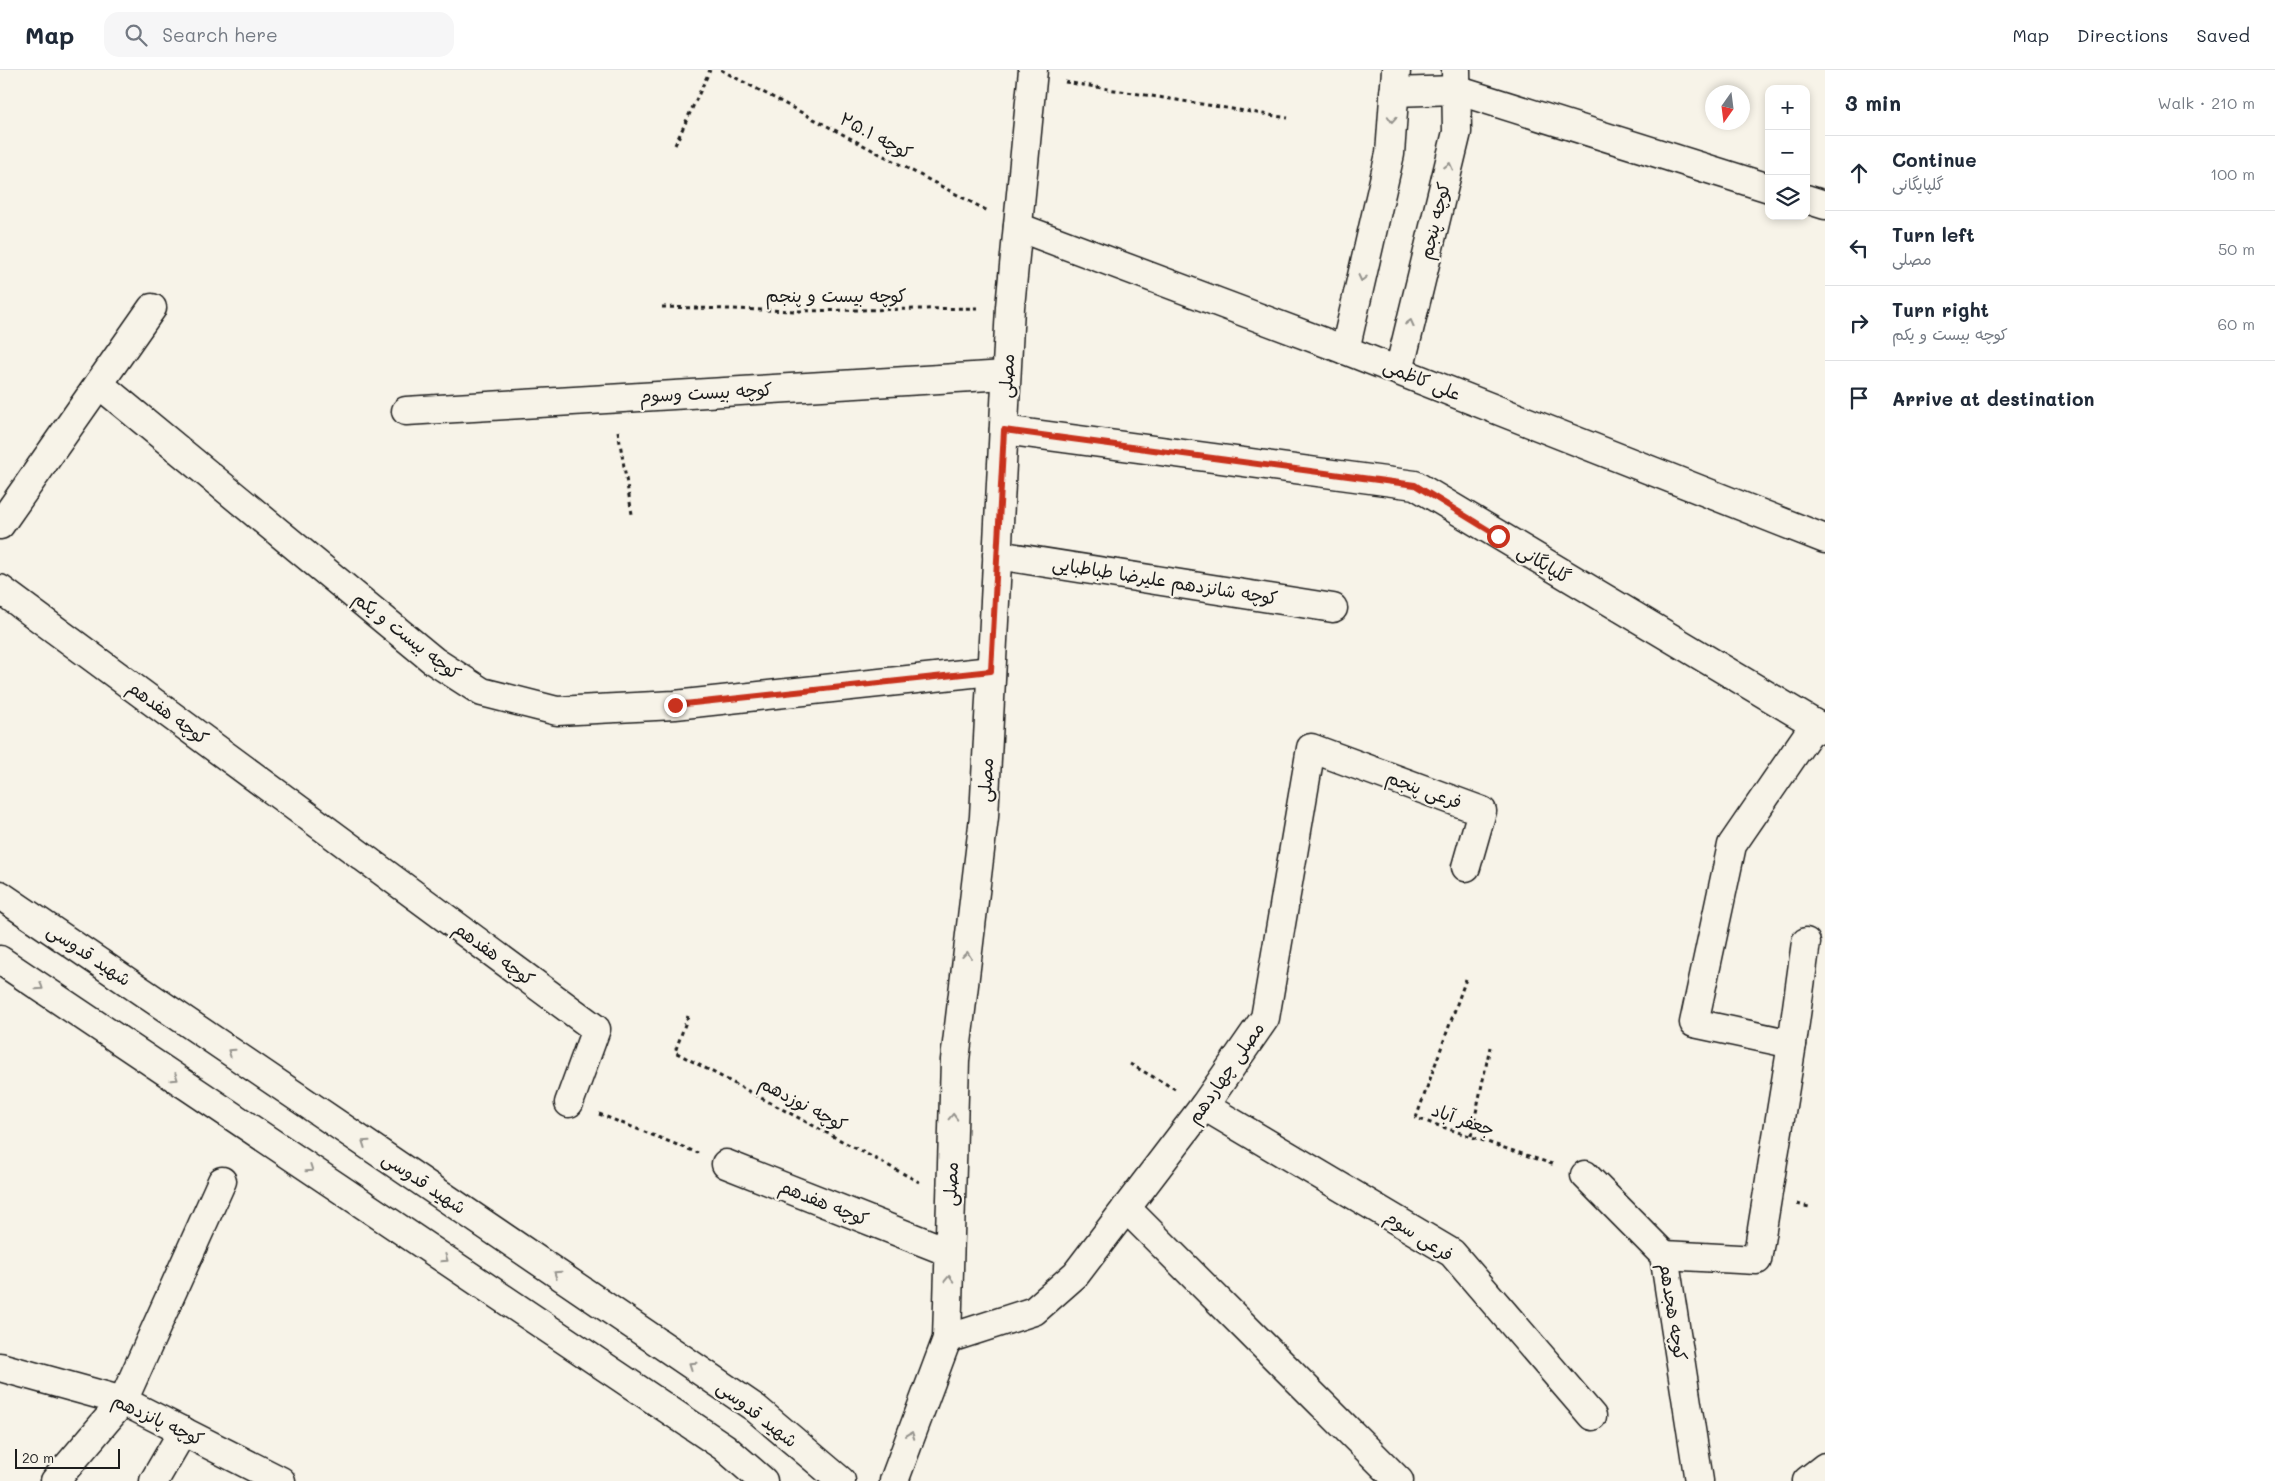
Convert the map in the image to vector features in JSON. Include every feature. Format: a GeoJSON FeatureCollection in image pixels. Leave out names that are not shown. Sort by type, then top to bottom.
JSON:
{"type":"FeatureCollection","features":[{"type":"Feature","properties":{"kind":"street","name":"مصلی"},"geometry":{"type":"LineString","coordinates":[[894,1481],[947,1339],[954,1060],[984,817],[1010,307],[1032,73]]}},
{"type":"Feature","properties":{"kind":"street"},"geometry":{"type":"LineString","coordinates":[[1345,350],[1390,154],[1395,81],[1456,80],[1765,187]]}},
{"type":"Feature","properties":{"kind":"street","name":"کوچه پنجم"},"geometry":{"type":"LineString","coordinates":[[1399,371],[1457,132],[1456,80]]}},
{"type":"Feature","properties":{"kind":"street"},"geometry":{"type":"LineString","coordinates":[[1810,200],[1825,205]]}},
{"type":"Feature","properties":{"kind":"street","name":"علی کاظمی"},"geometry":{"type":"LineString","coordinates":[[1018,227],[1345,350],[1825,539]]}},
{"type":"Feature","properties":{"kind":"street"},"geometry":{"type":"LineString","coordinates":[[0,525],[152,308]]}},
{"type":"Feature","properties":{"kind":"street","name":"کوچه بیست وسوم"},"geometry":{"type":"LineString","coordinates":[[406,411],[1006,375]]}},
{"type":"Feature","properties":{"kind":"street","name":"کوچه بیست و یکم"},"geometry":{"type":"LineString","coordinates":[[99,384],[434,661],[482,692],[557,711],[675,705],[991,671]]}},
{"type":"Feature","properties":{"kind":"street","name":"گلپایگانی"},"geometry":{"type":"LineString","coordinates":[[1004,430],[1415,485],[1820,727]]}},
{"type":"Feature","properties":{"kind":"street","name":"کوچه شانزدهم علیرضا طباطبایی"},"geometry":{"type":"LineString","coordinates":[[997,555],[1333,608]]}},
{"type":"Feature","properties":{"kind":"street","name":"کوچه هفدهم"},"geometry":{"type":"LineString","coordinates":[[0,588],[596,1029],[569,1103]]}},
{"type":"Feature","properties":{"kind":"street"},"geometry":{"type":"LineString","coordinates":[[1792,1044],[1694,1023],[1732,845],[1820,727]]}},
{"type":"Feature","properties":{"kind":"street","name":"فرعی پنجم"},"geometry":{"type":"LineString","coordinates":[[1311,748],[1482,811],[1466,868]]}},
{"type":"Feature","properties":{"kind":"street","name":"مصلی چهاردهم"},"geometry":{"type":"LineString","coordinates":[[947,1339],[1034,1311],[1076,1274],[1204,1106],[1265,1018],[1311,748]]}},
{"type":"Feature","properties":{"kind":"street","name":"شهید قدوسی"},"geometry":{"type":"LineString","coordinates":[[0,895],[755,1408],[841,1481]]}},
{"type":"Feature","properties":{"kind":"street"},"geometry":{"type":"LineString","coordinates":[[1664,1255],[1757,1260],[1792,1044],[1806,942]]}},
{"type":"Feature","properties":{"kind":"street"},"geometry":{"type":"LineString","coordinates":[[0,960],[724,1447],[763,1481]]}},
{"type":"Feature","properties":{"kind":"street","name":"فرعی سوم"},"geometry":{"type":"LineString","coordinates":[[1204,1106],[1452,1253],[1592,1416]]}},
{"type":"Feature","properties":{"kind":"street","name":"کوچه هفدهم"},"geometry":{"type":"LineString","coordinates":[[726,1164],[949,1252]]}},
{"type":"Feature","properties":{"kind":"street","name":"کوچه هجدهم"},"geometry":{"type":"LineString","coordinates":[[1585,1175],[1664,1255],[1698,1481]]}},
{"type":"Feature","properties":{"kind":"street"},"geometry":{"type":"LineString","coordinates":[[55,1481],[123,1401],[222,1181]]}},
{"type":"Feature","properties":{"kind":"street"},"geometry":{"type":"LineString","coordinates":[[1126,1208],[1400,1481]]}},
{"type":"Feature","properties":{"kind":"street","name":"کوچه پانزدهم"},"geometry":{"type":"LineString","coordinates":[[0,1367],[123,1401],[280,1481]]}},
{"type":"Feature","properties":{"kind":"street"},"geometry":{"type":"LineString","coordinates":[[154,1481],[182,1430]]}},
{"type":"Feature","properties":{"kind":"street"},"geometry":{"type":"LineString","coordinates":[[1807,1481],[1825,1467]]}},
{"type":"Feature","properties":{"kind":"path"},"geometry":{"type":"LineString","coordinates":[[675,145],[710,70]]}},
{"type":"Feature","properties":{"kind":"path","name":"کوچه ۲۵.۱"},"geometry":{"type":"LineString","coordinates":[[721,70],[1018,227]]}},
{"type":"Feature","properties":{"kind":"path"},"geometry":{"type":"LineString","coordinates":[[1032,73],[1288,118]]}},
{"type":"Feature","properties":{"kind":"path","name":"کوچه بیست و پنجم"},"geometry":{"type":"LineString","coordinates":[[662,307],[798,311],[1010,307]]}},
{"type":"Feature","properties":{"kind":"path"},"geometry":{"type":"LineString","coordinates":[[613,398],[632,514]]}},
{"type":"Feature","properties":{"kind":"path","name":"جعفر آباد"},"geometry":{"type":"LineString","coordinates":[[1466,979],[1416,1118],[1585,1175]]}},
{"type":"Feature","properties":{"kind":"path","name":"کوچه نوزدهم"},"geometry":{"type":"LineString","coordinates":[[688,1016],[676,1052],[951,1198]]}},
{"type":"Feature","properties":{"kind":"path"},"geometry":{"type":"LineString","coordinates":[[1471,1137],[1490,1046]]}},
{"type":"Feature","properties":{"kind":"path"},"geometry":{"type":"LineString","coordinates":[[1130,1064],[1204,1106]]}},
{"type":"Feature","properties":{"kind":"path"},"geometry":{"type":"LineString","coordinates":[[569,1103],[726,1164]]}},
{"type":"Feature","properties":{"kind":"route"},"geometry":{"type":"LineString","coordinates":[[675,705],[991,671],[1004,430],[1415,485],[1498,536]]}}]}
